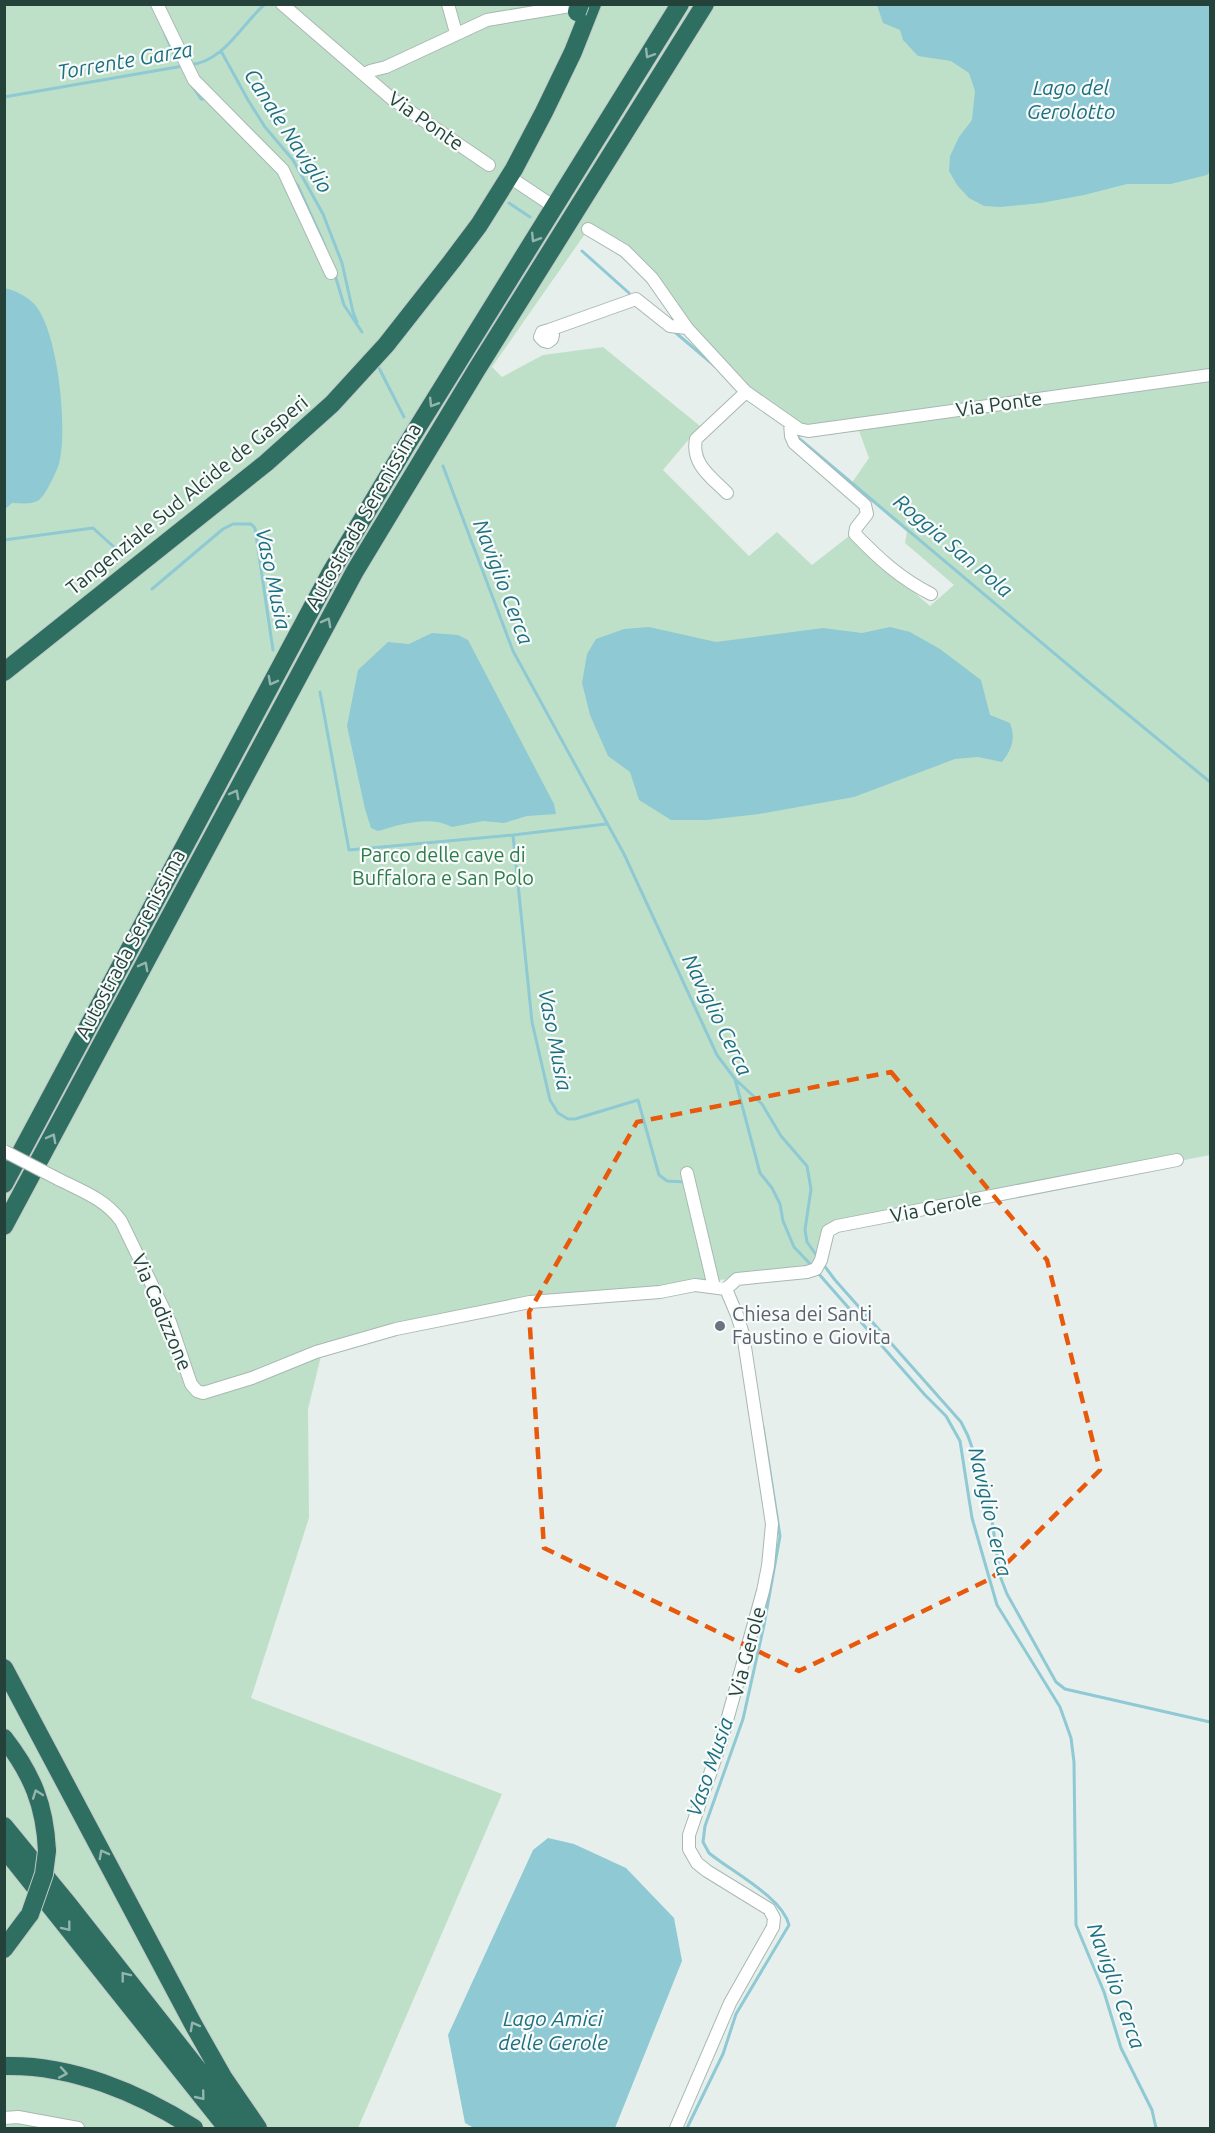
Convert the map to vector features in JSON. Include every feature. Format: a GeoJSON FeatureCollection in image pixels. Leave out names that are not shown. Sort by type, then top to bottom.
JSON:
{"type":"FeatureCollection","features":[{"type":"Feature","properties":{"kind":"highway","name":"Autostrada Serenissima"},"geometry":{"type":"LineString","coordinates":[[4,1184],[331,572],[406,446],[680,4]]}},
{"type":"Feature","properties":{"kind":"highway","name":"Autostrada Serenissima"},"geometry":{"type":"LineString","coordinates":[[4,1226],[355,571],[471,378],[705,4]]}},
{"type":"Feature","properties":{"kind":"highway","name":"Tangenziale Sud Alcide de Gasperi"},"geometry":{"type":"LineString","coordinates":[[4,659],[296,423],[323,398],[377,338],[443,255],[486,193],[533,108],[584,7]]}},
{"type":"Feature","properties":{"kind":"highway","name":"Tangenziale Sud Alcide de Gasperi"},"geometry":{"type":"LineString","coordinates":[[4,672],[266,463],[332,404],[372,360],[452,261],[496,198],[544,112],[573,52],[584,7]]}},
{"type":"Feature","properties":{"kind":"highway"},"geometry":{"type":"LineString","coordinates":[[4,1239],[14,1208]]}},
{"type":"Feature","properties":{"kind":"highway"},"geometry":{"type":"LineString","coordinates":[[4,1668],[193,2024],[224,2077],[258,2128]]}},
{"type":"Feature","properties":{"kind":"highway"},"geometry":{"type":"LineString","coordinates":[[4,1738],[35,1786],[46,1826],[47,1851],[44,1874],[30,1914],[4,1949]]}},
{"type":"Feature","properties":{"kind":"highway"},"geometry":{"type":"LineString","coordinates":[[4,1826],[244,2128]]}},
{"type":"Feature","properties":{"kind":"highway"},"geometry":{"type":"LineString","coordinates":[[4,1848],[227,2128]]}},
{"type":"Feature","properties":{"kind":"highway"},"geometry":{"type":"LineString","coordinates":[[4,2066],[81,2076],[112,2086],[162,2107],[194,2128]]}},
{"type":"Feature","properties":{"kind":"street"},"geometry":{"type":"LineString","coordinates":[[157,4],[194,80],[283,170],[331,273]]}},
{"type":"Feature","properties":{"kind":"street","name":"Via Ponte"},"geometry":{"type":"LineString","coordinates":[[282,4],[392,99],[489,165]]}},
{"type":"Feature","properties":{"kind":"street"},"geometry":{"type":"LineString","coordinates":[[448,4],[456,33]]}},
{"type":"Feature","properties":{"kind":"street","name":"Via Ponte"},"geometry":{"type":"LineString","coordinates":[[365,75],[487,20],[584,7]]}},
{"type":"Feature","properties":{"kind":"street"},"geometry":{"type":"LineString","coordinates":[[514,180],[547,202]]}},
{"type":"Feature","properties":{"kind":"street","name":"Via Ponte"},"geometry":{"type":"LineString","coordinates":[[588,229],[625,251],[652,278],[687,328],[746,392],[799,429],[808,431],[1210,375]]}},
{"type":"Feature","properties":{"kind":"street","name":"Via Ponte"},"geometry":{"type":"LineString","coordinates":[[549,330],[636,299],[670,326],[687,328]]}},
{"type":"Feature","properties":{"kind":"street"},"geometry":{"type":"LineString","coordinates":[[728,493],[700,466],[694,450],[696,439],[746,392]]}},
{"type":"Feature","properties":{"kind":"street"},"geometry":{"type":"LineString","coordinates":[[790,423],[790,436],[794,443],[865,505],[867,514],[856,528],[855,534],[885,564],[911,584],[931,594]]}},
{"type":"Feature","properties":{"kind":"street","name":"Via Cadizzone"},"geometry":{"type":"LineString","coordinates":[[4,1151],[98,1199],[111,1208],[121,1221],[170,1322],[191,1384],[197,1391],[210,1392],[316,1352],[396,1329],[531,1302],[660,1292],[695,1285],[720,1288]]}},
{"type":"Feature","properties":{"kind":"street","name":"Via Gerole"},"geometry":{"type":"LineString","coordinates":[[676,2128],[730,2002],[773,1927],[774,1918],[769,1910],[707,1872],[697,1863],[689,1849],[689,1835],[724,1733],[763,1591],[772,1524],[743,1334],[737,1315],[720,1288],[737,1279],[807,1272],[816,1269],[821,1260],[828,1231],[837,1226],[1177,1160]]}},
{"type":"Feature","properties":{"kind":"street"},"geometry":{"type":"LineString","coordinates":[[687,1173],[720,1288]]}},
{"type":"Feature","properties":{"kind":"street"},"geometry":{"type":"LineString","coordinates":[[4,2118],[18,2117],[78,2128]]}},
{"type":"Feature","properties":{"kind":"highlighted area"},"geometry":{"type":"Polygon","coordinates":[[[891,1072],[1047,1260],[1100,1470],[992,1578],[799,1671],[544,1548],[529,1312],[637,1122],[891,1072]]]}},
{"type":"Feature","properties":{"kind":"green space","name":"Parco delle cave di Buffalora e San Polo"},"geometry":{"type":"Polygon","coordinates":[[[5,5],[1210,5],[1210,1155],[939,1208],[826,1234],[819,1265],[808,1271],[519,1297],[322,1352],[308,1409],[309,1518],[251,1698],[502,1794],[358,2128],[5,2128],[5,5]],[[587,231],[492,367],[502,377],[543,355],[603,347],[700,426],[663,470],[749,556],[777,532],[812,565],[849,536],[930,606],[954,585],[905,543],[907,532],[851,484],[869,458],[859,431],[802,437],[747,397],[650,280],[587,231]]]}},
{"type":"Feature","properties":{"kind":"water","name":"Lago del Gerolotto"},"geometry":{"type":"Polygon","coordinates":[[[877,5],[1210,5],[1210,171],[1207,175],[1171,184],[1127,184],[1041,203],[1000,207],[984,206],[969,198],[957,185],[949,171],[950,156],[959,137],[972,120],[975,91],[969,73],[951,61],[918,56],[903,40],[900,30],[883,23],[877,5]]]}},
{"type":"Feature","properties":{"kind":"water"},"geometry":{"type":"Polygon","coordinates":[[[4,288],[17,292],[30,300],[44,319],[59,380],[62,425],[59,462],[45,493],[36,502],[12,503],[5,509],[4,288]]]}},
{"type":"Feature","properties":{"kind":"water"},"geometry":{"type":"Polygon","coordinates":[[[649,627],[716,642],[823,628],[862,633],[890,627],[910,632],[940,649],[981,680],[990,715],[1010,723],[1013,734],[1011,748],[1002,762],[978,757],[955,759],[854,797],[759,814],[707,820],[671,820],[639,800],[630,772],[608,756],[590,715],[582,683],[587,654],[596,639],[624,629],[649,627]]]}},
{"type":"Feature","properties":{"kind":"water"},"geometry":{"type":"Polygon","coordinates":[[[432,633],[458,635],[468,640],[554,804],[556,814],[527,816],[504,823],[483,821],[452,827],[444,823],[425,821],[406,823],[378,831],[371,828],[347,726],[358,670],[388,642],[409,644],[432,633]]]}},
{"type":"Feature","properties":{"kind":"water","name":"Lago Amici delle Gerole"},"geometry":{"type":"Polygon","coordinates":[[[548,1838],[574,1844],[626,1868],[674,1918],[682,1961],[615,2128],[474,2128],[465,2123],[448,2035],[533,1850],[548,1838]]]}},
{"type":"Feature","properties":{"kind":"waterway","name":"Torrente Garza"},"geometry":{"type":"LineString","coordinates":[[189,65],[201,62],[222,50],[265,4]]}},
{"type":"Feature","properties":{"kind":"waterway","name":"Naviglio Cerca"},"geometry":{"type":"LineString","coordinates":[[165,34],[175,57]]}},
{"type":"Feature","properties":{"kind":"waterway","name":"Canale Naviglio"},"geometry":{"type":"LineString","coordinates":[[221,51],[265,127],[293,160],[323,214],[342,263],[357,322]]}},
{"type":"Feature","properties":{"kind":"waterway","name":"Torrente Garza"},"geometry":{"type":"LineString","coordinates":[[4,97],[183,66]]}},
{"type":"Feature","properties":{"kind":"waterway","name":"Naviglio Cerca"},"geometry":{"type":"LineString","coordinates":[[193,87],[201,99],[207,99]]}},
{"type":"Feature","properties":{"kind":"waterway","name":"Naviglio Cerca"},"geometry":{"type":"LineString","coordinates":[[293,180],[298,186],[325,246]]}},
{"type":"Feature","properties":{"kind":"waterway","name":"Roggia San Pola"},"geometry":{"type":"LineString","coordinates":[[509,203],[530,217]]}},
{"type":"Feature","properties":{"kind":"waterway","name":"Roggia San Pola"},"geometry":{"type":"LineString","coordinates":[[582,251],[629,293]]}},
{"type":"Feature","properties":{"kind":"waterway","name":"Naviglio Cerca"},"geometry":{"type":"LineString","coordinates":[[335,275],[344,305],[362,332]]}},
{"type":"Feature","properties":{"kind":"waterway","name":"Roggia San Pola"},"geometry":{"type":"LineString","coordinates":[[676,333],[716,367]]}},
{"type":"Feature","properties":{"kind":"waterway","name":"Naviglio Cerca"},"geometry":{"type":"LineString","coordinates":[[379,368],[404,417]]}},
{"type":"Feature","properties":{"kind":"waterway","name":"Roggia San Pola"},"geometry":{"type":"LineString","coordinates":[[796,436],[1210,782]]}},
{"type":"Feature","properties":{"kind":"waterway","name":"Naviglio Cerca"},"geometry":{"type":"LineString","coordinates":[[443,466],[513,651],[624,854],[717,1055],[735,1079],[760,1173],[772,1188],[780,1204],[783,1221],[794,1247],[814,1268]]}},
{"type":"Feature","properties":{"kind":"waterway","name":"Vaso Musia"},"geometry":{"type":"LineString","coordinates":[[152,589],[223,529],[233,524],[251,524],[255,528],[273,650]]}},
{"type":"Feature","properties":{"kind":"waterway","name":"Vaso Musia"},"geometry":{"type":"LineString","coordinates":[[4,540],[93,528],[115,548]]}},
{"type":"Feature","properties":{"kind":"waterway","name":"Vaso Musia"},"geometry":{"type":"LineString","coordinates":[[320,692],[349,850],[513,835],[532,1022],[550,1100],[558,1113],[568,1119],[575,1119],[638,1100],[659,1175],[667,1181],[685,1182]]}},
{"type":"Feature","properties":{"kind":"waterway","name":"Vaso Musia"},"geometry":{"type":"LineString","coordinates":[[513,835],[606,824]]}},
{"type":"Feature","properties":{"kind":"waterway"},"geometry":{"type":"LineString","coordinates":[[736,1080],[762,1104],[781,1136],[807,1166],[811,1189],[805,1230],[807,1242],[817,1256]]}},
{"type":"Feature","properties":{"kind":"waterway"},"geometry":{"type":"LineString","coordinates":[[823,1264],[961,1422],[981,1473],[991,1514],[1000,1576],[1007,1594],[1056,1682],[1065,1689],[1210,1722]]}},
{"type":"Feature","properties":{"kind":"waterway","name":"Naviglio Cerca"},"geometry":{"type":"LineString","coordinates":[[818,1273],[946,1416],[960,1441],[972,1518],[997,1605],[1060,1707],[1071,1738],[1074,1762],[1076,1925],[1104,1992],[1121,2048],[1152,2110],[1156,2128]]}},
{"type":"Feature","properties":{"kind":"waterway","name":"Vaso Musia"},"geometry":{"type":"LineString","coordinates":[[687,2128],[723,2054],[736,2014],[789,1925],[777,1905],[767,1895],[709,1853],[703,1842],[705,1826],[743,1719],[764,1625],[780,1536],[763,1427]]}},
{"type":"Feature","properties":{"kind":"place","name":"Chiesa dei Santi Faustino e Giovita"},"geometry":{"type":"Point","coordinates":[720,1326]}}]}
